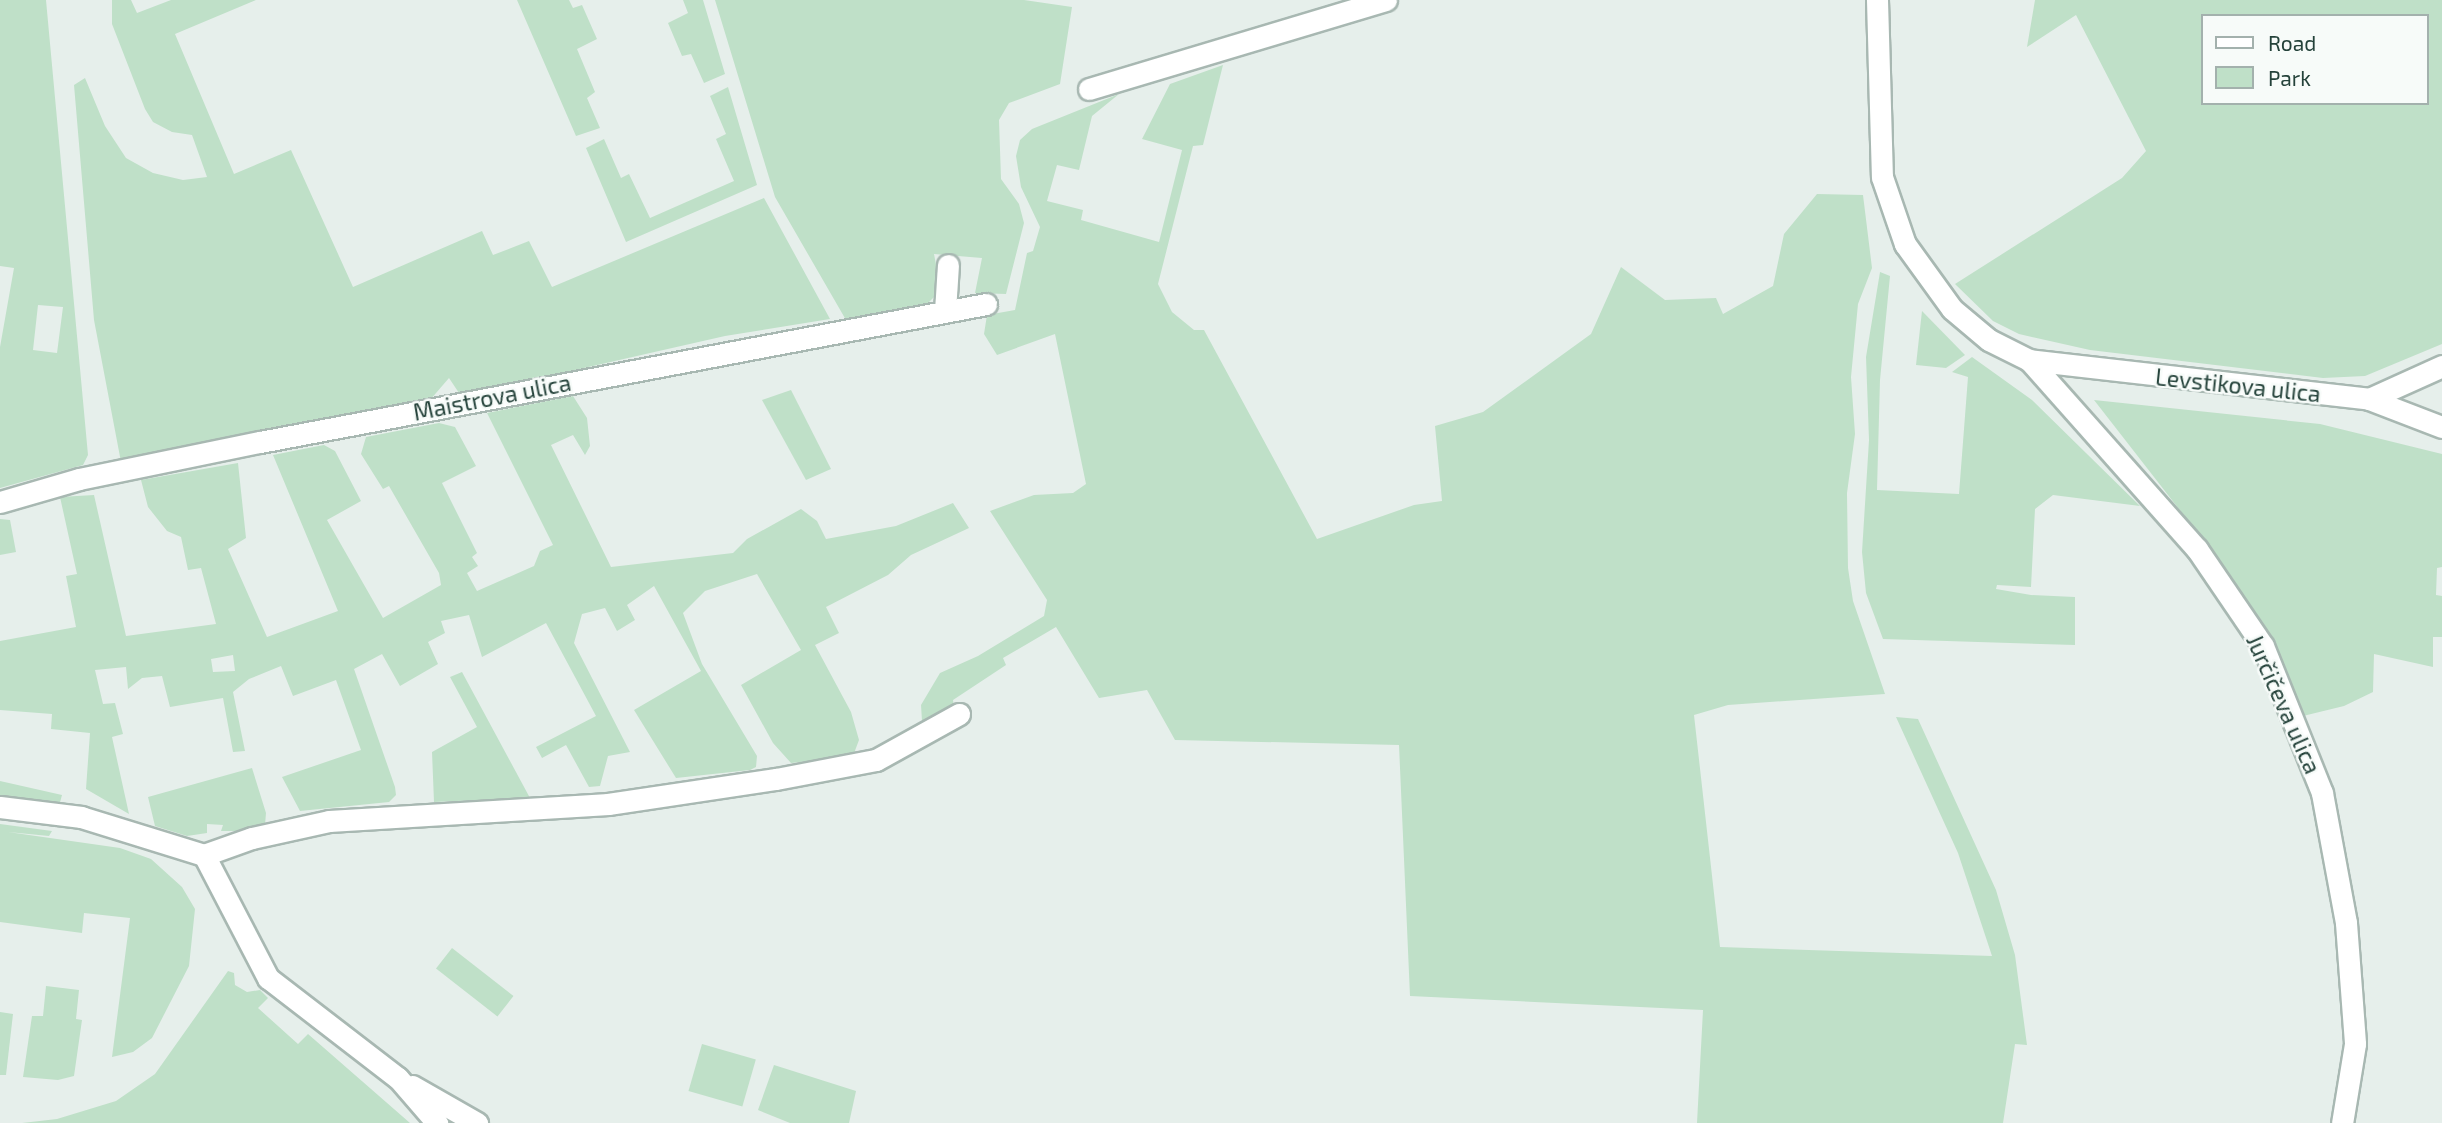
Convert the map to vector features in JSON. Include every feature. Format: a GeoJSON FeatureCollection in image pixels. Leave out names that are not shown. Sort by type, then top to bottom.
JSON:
{"type":"FeatureCollection","features":[{"type":"Feature","properties":{"kind":"street"},"geometry":{"type":"LineString","coordinates":[[1089,89],[1386,0]]}},
{"type":"Feature","properties":{"kind":"street"},"geometry":{"type":"LineString","coordinates":[[1877,0],[1882,177],[1905,244],[1952,309],[1989,340],[2029,360]]}},
{"type":"Feature","properties":{"kind":"street"},"geometry":{"type":"LineString","coordinates":[[946,311],[948,265]]}},
{"type":"Feature","properties":{"kind":"street","name":"Maistrova ulica"},"geometry":{"type":"LineString","coordinates":[[0,502],[100,474],[986,304]]}},
{"type":"Feature","properties":{"kind":"street","name":"Levstikova ulica"},"geometry":{"type":"LineString","coordinates":[[2029,360],[2369,399],[2442,427]]}},
{"type":"Feature","properties":{"kind":"street","name":"Jurčičeva ulica"},"geometry":{"type":"LineString","coordinates":[[2029,360],[2197,549],[2263,646],[2322,793],[2346,923],[2355,1044],[2342,1123]]}},
{"type":"Feature","properties":{"kind":"street"},"geometry":{"type":"LineString","coordinates":[[2369,399],[2442,366]]}},
{"type":"Feature","properties":{"kind":"street"},"geometry":{"type":"LineString","coordinates":[[0,807],[80,817],[204,855],[252,838],[329,821],[608,804],[776,779],[876,760],[959,714]]}},
{"type":"Feature","properties":{"kind":"street"},"geometry":{"type":"LineString","coordinates":[[204,855],[268,978],[398,1078],[477,1123]]}},
{"type":"Feature","properties":{"kind":"street"},"geometry":{"type":"LineString","coordinates":[[398,1078],[437,1123]]}},
{"type":"Feature","properties":{"kind":"green space"},"geometry":{"type":"Polygon","coordinates":[[[0,0],[46,0],[88,455],[83,465],[0,488],[0,347],[14,268],[0,266],[0,0]],[[38,305],[33,350],[57,353],[63,307],[38,305]]]}},
{"type":"Feature","properties":{"kind":"green space"},"geometry":{"type":"Polygon","coordinates":[[[112,0],[131,0],[137,13],[171,0],[256,0],[175,34],[234,174],[291,150],[353,287],[482,231],[493,255],[529,241],[552,287],[764,198],[830,319],[725,336],[461,396],[449,378],[430,400],[121,462],[94,320],[74,85],[85,78],[105,126],[126,158],[153,173],[183,180],[207,177],[192,135],[172,132],[153,122],[145,109],[112,24],[112,0]]]}},
{"type":"Feature","properties":{"kind":"green space"},"geometry":{"type":"Polygon","coordinates":[[[517,0],[569,0],[573,8],[582,5],[597,39],[577,49],[595,92],[587,98],[600,128],[576,136],[517,0]]]}},
{"type":"Feature","properties":{"kind":"green space"},"geometry":{"type":"Polygon","coordinates":[[[683,0],[703,0],[725,74],[704,83],[691,54],[682,56],[668,23],[688,13],[683,0]]]}},
{"type":"Feature","properties":{"kind":"green space"},"geometry":{"type":"Polygon","coordinates":[[[715,0],[1024,0],[1072,7],[1060,84],[1009,103],[999,120],[1001,179],[1019,204],[1024,223],[1006,294],[975,293],[982,258],[934,254],[941,290],[926,305],[846,320],[775,197],[715,0]]]}},
{"type":"Feature","properties":{"kind":"green space"},"geometry":{"type":"Polygon","coordinates":[[[2035,0],[2442,0],[2442,344],[2365,376],[2323,378],[2090,350],[2019,334],[1993,321],[1955,284],[2122,178],[2146,151],[2076,15],[2027,47],[2035,0]]]}},
{"type":"Feature","properties":{"kind":"green space"},"geometry":{"type":"Polygon","coordinates":[[[1223,65],[1203,145],[1193,146],[1158,284],[1172,312],[1194,330],[1204,330],[1317,539],[1414,505],[1442,501],[1435,426],[1483,412],[1591,334],[1621,267],[1665,300],[1716,298],[1723,314],[1773,286],[1784,234],[1817,194],[1863,195],[1872,268],[1858,304],[1851,377],[1855,434],[1847,493],[1848,568],[1853,601],[1885,694],[1728,705],[1694,715],[1720,947],[1992,956],[1958,853],[1896,717],[1918,719],[1996,890],[2015,955],[2027,1045],[2015,1044],[2003,1123],[1697,1123],[1703,1010],[1410,996],[1399,745],[1175,740],[1147,690],[1099,698],[1056,627],[1003,658],[1006,665],[953,700],[954,707],[928,723],[922,721],[921,705],[940,673],[978,656],[1044,616],[1047,600],[990,511],[1034,495],[1073,493],[1086,484],[1055,334],[997,355],[984,334],[987,315],[1015,310],[1027,253],[1033,251],[1040,227],[1021,187],[1016,156],[1020,140],[1032,129],[1119,94],[1092,116],[1079,170],[1057,165],[1047,201],[1083,210],[1081,220],[1159,242],[1182,150],[1142,139],[1170,84],[1223,65]]]}},
{"type":"Feature","properties":{"kind":"green space"},"geometry":{"type":"Polygon","coordinates":[[[728,87],[757,185],[626,242],[586,148],[604,139],[621,178],[629,174],[650,218],[734,181],[716,139],[726,134],[710,96],[728,87]]]}},
{"type":"Feature","properties":{"kind":"green space"},"geometry":{"type":"Polygon","coordinates":[[[1880,272],[1890,276],[1880,380],[1877,490],[1959,494],[1968,377],[1952,372],[1972,357],[2032,400],[2140,506],[2053,495],[2035,509],[2031,587],[1997,585],[1996,589],[2031,595],[2075,597],[2075,645],[1883,639],[1866,593],[1862,552],[1869,440],[1866,357],[1880,272]]]}},
{"type":"Feature","properties":{"kind":"green space"},"geometry":{"type":"Polygon","coordinates":[[[1922,311],[1965,355],[1946,368],[1916,365],[1922,311]]]}},
{"type":"Feature","properties":{"kind":"green space"},"geometry":{"type":"Polygon","coordinates":[[[791,390],[831,469],[806,480],[762,400],[791,390]]]}},
{"type":"Feature","properties":{"kind":"green space"},"geometry":{"type":"Polygon","coordinates":[[[573,396],[587,418],[590,446],[585,455],[573,435],[551,445],[611,567],[733,553],[747,539],[801,509],[817,521],[826,539],[896,526],[953,503],[969,528],[911,555],[888,575],[826,607],[839,633],[815,645],[851,712],[859,740],[853,756],[791,763],[773,743],[741,685],[801,650],[757,574],[705,591],[683,613],[702,664],[757,756],[756,767],[750,770],[676,778],[634,710],[701,671],[654,586],[627,605],[635,620],[617,631],[605,608],[582,614],[574,643],[630,752],[608,756],[600,786],[589,787],[566,745],[542,758],[536,747],[596,716],[546,623],[482,657],[469,615],[441,621],[445,633],[428,642],[438,664],[400,686],[382,654],[354,669],[395,787],[396,795],[389,802],[300,811],[282,777],[361,750],[336,680],[293,696],[281,666],[249,679],[233,692],[245,751],[233,752],[223,698],[170,707],[162,676],[142,678],[128,689],[126,667],[95,670],[103,704],[115,703],[123,734],[112,737],[129,814],[86,789],[90,733],[51,729],[52,714],[0,710],[0,641],[76,627],[66,576],[77,574],[60,497],[94,495],[126,636],[216,624],[201,568],[188,570],[181,537],[167,531],[148,507],[141,480],[238,463],[246,538],[228,549],[267,637],[338,611],[273,455],[324,445],[335,451],[361,501],[327,520],[383,618],[441,585],[439,573],[389,486],[383,489],[361,454],[366,437],[439,423],[455,427],[476,466],[442,483],[477,553],[472,557],[478,566],[467,573],[477,591],[534,566],[540,551],[553,545],[487,413],[573,396]],[[233,655],[211,659],[213,672],[235,671],[233,655]]]}},
{"type":"Feature","properties":{"kind":"green space"},"geometry":{"type":"Polygon","coordinates":[[[2094,400],[2320,424],[2442,454],[2442,567],[2437,568],[2436,595],[2442,596],[2442,637],[2433,637],[2433,667],[2374,654],[2373,692],[2344,706],[2303,716],[2279,655],[2214,554],[2094,400]]]}},
{"type":"Feature","properties":{"kind":"green space"},"geometry":{"type":"Polygon","coordinates":[[[0,519],[10,520],[16,552],[0,555],[0,519]]]}},
{"type":"Feature","properties":{"kind":"green space"},"geometry":{"type":"Polygon","coordinates":[[[462,672],[530,798],[434,802],[432,752],[477,727],[450,677],[462,672]]]}},
{"type":"Feature","properties":{"kind":"green space"},"geometry":{"type":"Polygon","coordinates":[[[252,768],[266,813],[265,825],[250,831],[221,831],[223,825],[207,824],[207,833],[187,836],[155,826],[148,797],[252,768]]]}},
{"type":"Feature","properties":{"kind":"green space"},"geometry":{"type":"Polygon","coordinates":[[[0,781],[62,795],[59,806],[0,796],[0,781]]]}},
{"type":"Feature","properties":{"kind":"green space"},"geometry":{"type":"Polygon","coordinates":[[[0,824],[52,831],[49,836],[8,832],[120,848],[151,859],[182,887],[195,909],[189,966],[152,1038],[133,1052],[112,1057],[130,918],[84,913],[82,933],[0,922],[0,824]]]}},
{"type":"Feature","properties":{"kind":"green space"},"geometry":{"type":"Polygon","coordinates":[[[452,948],[513,996],[497,1017],[436,968],[452,948]]]}},
{"type":"Feature","properties":{"kind":"green space"},"geometry":{"type":"Polygon","coordinates":[[[228,971],[234,973],[235,985],[247,992],[260,990],[268,998],[258,1008],[298,1044],[308,1034],[410,1123],[22,1123],[57,1119],[116,1101],[155,1074],[228,971]]]}},
{"type":"Feature","properties":{"kind":"green space"},"geometry":{"type":"Polygon","coordinates":[[[46,986],[79,990],[76,1019],[82,1020],[74,1076],[58,1080],[23,1077],[32,1016],[43,1016],[46,986]]]}},
{"type":"Feature","properties":{"kind":"green space"},"geometry":{"type":"Polygon","coordinates":[[[0,1012],[13,1014],[6,1075],[0,1075],[0,1012]]]}},
{"type":"Feature","properties":{"kind":"green space"},"geometry":{"type":"Polygon","coordinates":[[[702,1044],[756,1059],[742,1107],[688,1091],[702,1044]]]}},
{"type":"Feature","properties":{"kind":"green space"},"geometry":{"type":"Polygon","coordinates":[[[774,1065],[856,1091],[849,1123],[790,1123],[758,1110],[774,1065]]]}}]}
